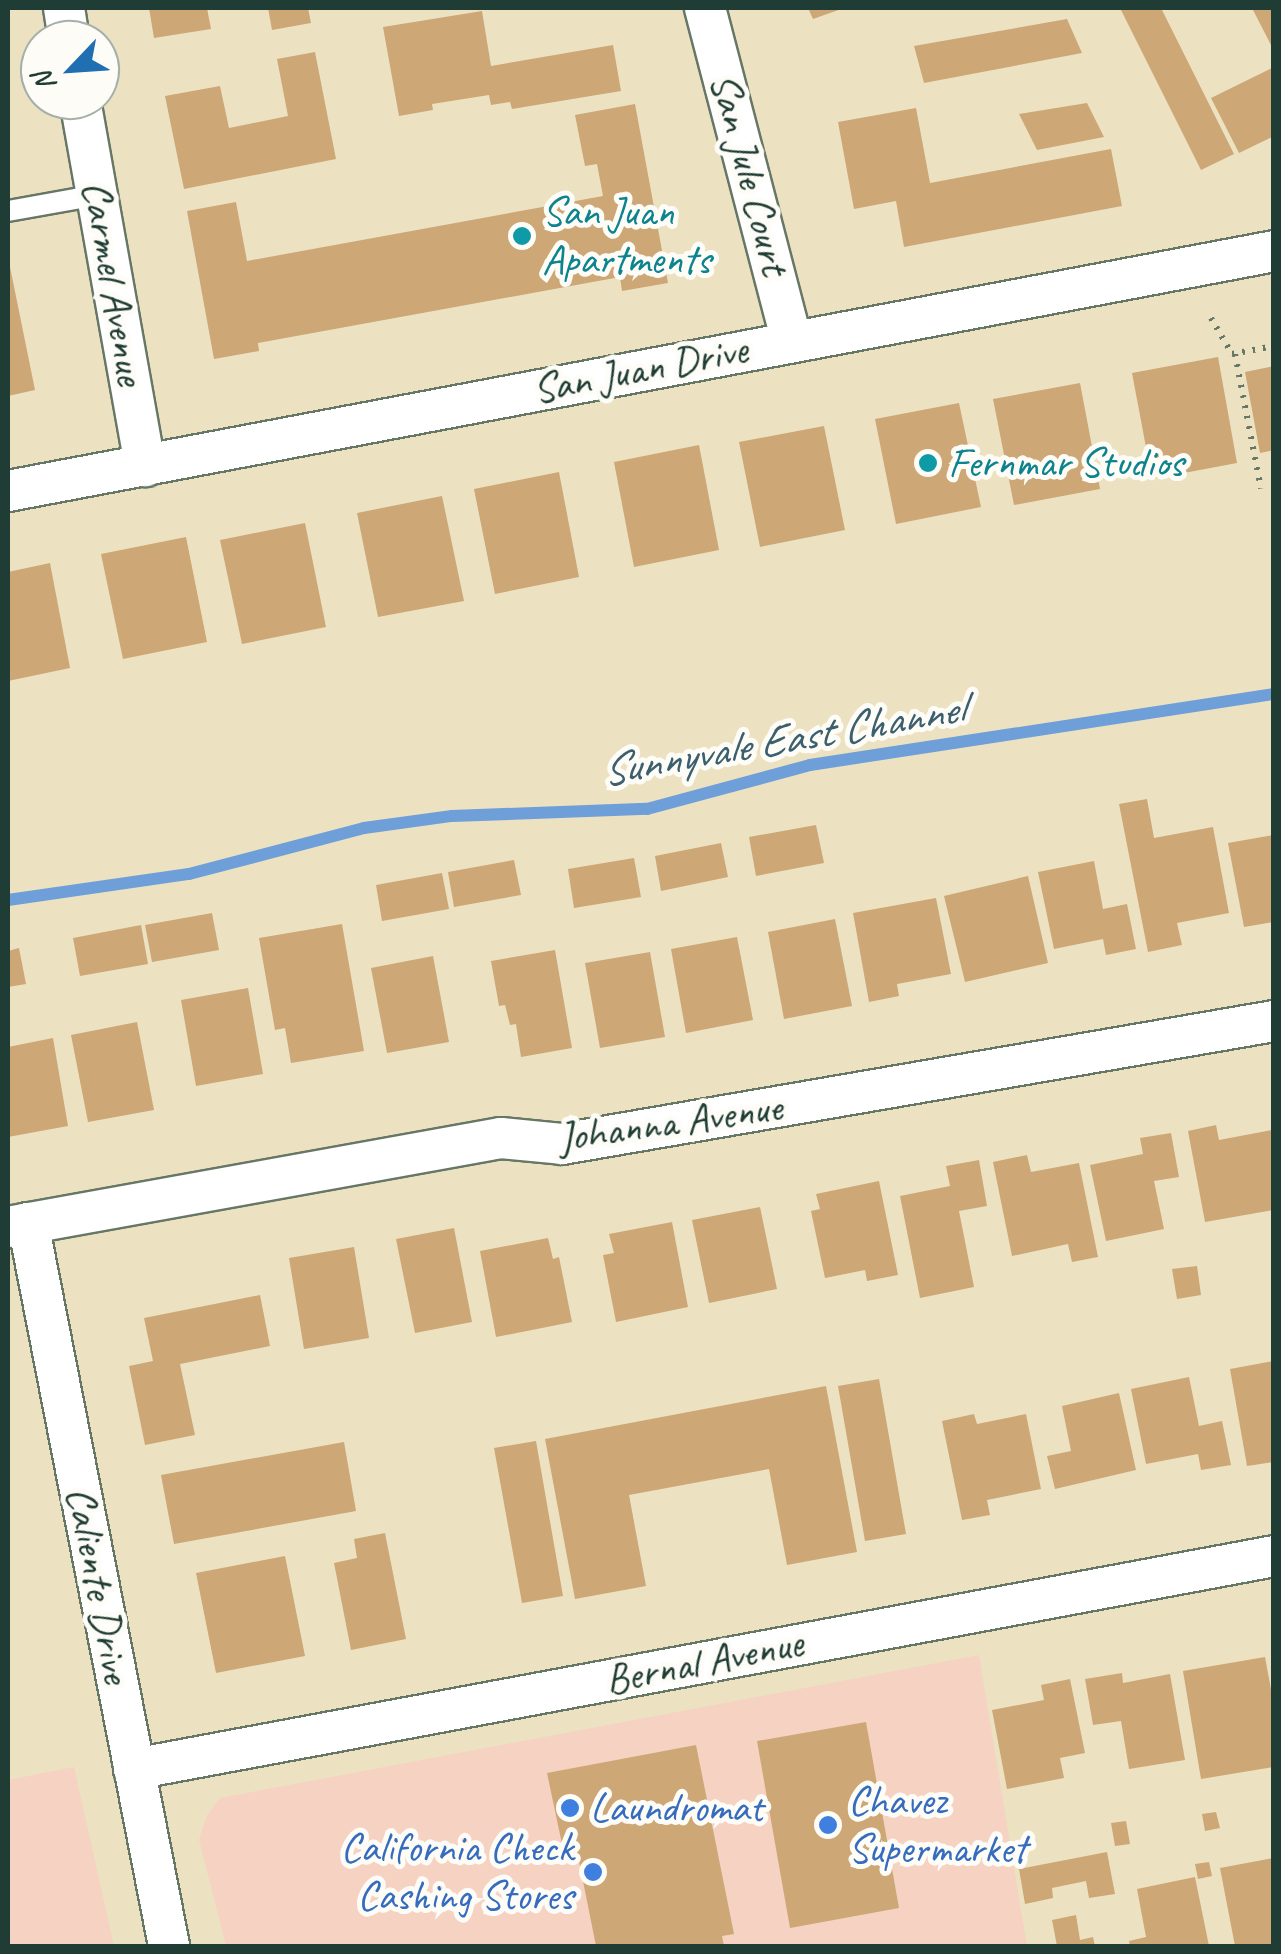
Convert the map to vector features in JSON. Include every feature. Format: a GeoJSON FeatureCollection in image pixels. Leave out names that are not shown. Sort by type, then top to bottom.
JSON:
{"type":"FeatureCollection","features":[{"type":"Feature","properties":{"kind":"street","name":"San Jule Court"},"geometry":{"type":"LineString","coordinates":[[706,8],[792,341]]}},
{"type":"Feature","properties":{"kind":"street","name":"Carmel Avenue"},"geometry":{"type":"LineString","coordinates":[[84,120],[145,466]]}},
{"type":"Feature","properties":{"kind":"street","name":"San Juan Drive"},"geometry":{"type":"LineString","coordinates":[[8,491],[1274,250]]}},
{"type":"Feature","properties":{"kind":"street","name":"Johanna Avenue"},"geometry":{"type":"LineString","coordinates":[[18,1225],[501,1138],[562,1144],[1274,1021]]}},
{"type":"Feature","properties":{"kind":"street","name":"Caliente Drive"},"geometry":{"type":"LineString","coordinates":[[18,1225],[169,1946]]}},
{"type":"Feature","properties":{"kind":"street","name":"Bernal Avenue"},"geometry":{"type":"LineString","coordinates":[[134,1769],[1274,1556]]}},
{"type":"Feature","properties":{"kind":"lane"},"geometry":{"type":"LineString","coordinates":[[8,211],[97,194]]}},
{"type":"Feature","properties":{"kind":"path"},"geometry":{"type":"LineString","coordinates":[[1212,318],[1235,354],[1260,489]]}},
{"type":"Feature","properties":{"kind":"path"},"geometry":{"type":"LineString","coordinates":[[1235,354],[1274,346]]}},
{"type":"Feature","properties":{"kind":"shaded area"},"geometry":{"type":"Polygon","coordinates":[[[979,1655],[1027,1946],[226,1946],[199,1840],[207,1815],[220,1798],[979,1655]]]}},
{"type":"Feature","properties":{"kind":"shaded area"},"geometry":{"type":"Polygon","coordinates":[[[74,1767],[114,1946],[8,1946],[8,1780],[74,1767]]]}},
{"type":"Feature","properties":{"kind":"building"},"geometry":{"type":"Polygon","coordinates":[[[149,8],[207,8],[211,29],[154,38],[149,8]]]}},
{"type":"Feature","properties":{"kind":"building"},"geometry":{"type":"Polygon","coordinates":[[[268,8],[308,8],[311,23],[272,30],[268,8]]]}},
{"type":"Feature","properties":{"kind":"building"},"geometry":{"type":"Polygon","coordinates":[[[808,8],[844,8],[813,19],[808,8]]]}},
{"type":"Feature","properties":{"kind":"building"},"geometry":{"type":"Polygon","coordinates":[[[1120,8],[1161,8],[1234,154],[1201,170],[1120,8]]]}},
{"type":"Feature","properties":{"kind":"building"},"geometry":{"type":"Polygon","coordinates":[[[1252,8],[1274,8],[1274,51],[1252,8]]]}},
{"type":"Feature","properties":{"kind":"building"},"geometry":{"type":"Polygon","coordinates":[[[482,11],[491,66],[613,45],[621,91],[512,109],[510,102],[491,105],[489,95],[432,104],[433,110],[399,116],[383,27],[482,11]]]}},
{"type":"Feature","properties":{"kind":"building"},"geometry":{"type":"Polygon","coordinates":[[[1067,19],[1082,53],[924,83],[914,46],[1067,19]]]}},
{"type":"Feature","properties":{"kind":"building"},"geometry":{"type":"Polygon","coordinates":[[[315,52],[336,159],[184,189],[165,96],[220,86],[229,128],[288,116],[277,59],[315,52]]]}},
{"type":"Feature","properties":{"kind":"building"},"geometry":{"type":"Polygon","coordinates":[[[1274,67],[1274,136],[1239,153],[1211,98],[1274,67]]]}},
{"type":"Feature","properties":{"kind":"building"},"geometry":{"type":"Polygon","coordinates":[[[1087,103],[1104,137],[1037,150],[1019,114],[1087,103]]]}},
{"type":"Feature","properties":{"kind":"building","name":"San Juan Apartments"},"geometry":{"type":"Polygon","coordinates":[[[635,104],[668,283],[622,291],[620,277],[258,343],[259,351],[214,359],[187,211],[236,202],[247,261],[603,196],[597,164],[585,166],[575,115],[635,104]]]}},
{"type":"Feature","properties":{"kind":"building"},"geometry":{"type":"Polygon","coordinates":[[[916,108],[930,183],[1111,149],[1122,206],[904,247],[896,201],[854,209],[838,122],[916,108]]]}},
{"type":"Feature","properties":{"kind":"building"},"geometry":{"type":"Polygon","coordinates":[[[8,263],[35,390],[8,396],[8,263]]]}},
{"type":"Feature","properties":{"kind":"building"},"geometry":{"type":"Polygon","coordinates":[[[1218,357],[1237,463],[1152,479],[1132,373],[1218,357]]]}},
{"type":"Feature","properties":{"kind":"building"},"geometry":{"type":"Polygon","coordinates":[[[1274,366],[1274,450],[1260,453],[1245,372],[1274,366]]]}},
{"type":"Feature","properties":{"kind":"building"},"geometry":{"type":"Polygon","coordinates":[[[1080,383],[1100,489],[1014,505],[993,399],[1080,383]]]}},
{"type":"Feature","properties":{"kind":"building","name":"Fernmar Studios"},"geometry":{"type":"Polygon","coordinates":[[[959,403],[981,507],[896,524],[875,419],[959,403]]]}},
{"type":"Feature","properties":{"kind":"building"},"geometry":{"type":"Polygon","coordinates":[[[824,426],[845,530],[760,547],[739,442],[824,426]]]}},
{"type":"Feature","properties":{"kind":"building"},"geometry":{"type":"Polygon","coordinates":[[[699,445],[719,550],[634,567],[614,462],[699,445]]]}},
{"type":"Feature","properties":{"kind":"building"},"geometry":{"type":"Polygon","coordinates":[[[559,472],[579,577],[495,594],[474,489],[559,472]]]}},
{"type":"Feature","properties":{"kind":"building"},"geometry":{"type":"Polygon","coordinates":[[[442,496],[464,601],[378,617],[357,513],[442,496]]]}},
{"type":"Feature","properties":{"kind":"building"},"geometry":{"type":"Polygon","coordinates":[[[305,523],[326,627],[242,644],[220,540],[305,523]]]}},
{"type":"Feature","properties":{"kind":"building"},"geometry":{"type":"Polygon","coordinates":[[[186,537],[207,642],[123,659],[101,554],[186,537]]]}},
{"type":"Feature","properties":{"kind":"building"},"geometry":{"type":"Polygon","coordinates":[[[50,563],[70,668],[8,681],[8,572],[50,563]]]}},
{"type":"Feature","properties":{"kind":"building"},"geometry":{"type":"Polygon","coordinates":[[[1147,799],[1154,838],[1213,827],[1229,913],[1177,923],[1182,945],[1148,952],[1119,804],[1147,799]]]}},
{"type":"Feature","properties":{"kind":"building"},"geometry":{"type":"Polygon","coordinates":[[[816,825],[824,863],[756,876],[749,837],[816,825]]]}},
{"type":"Feature","properties":{"kind":"building"},"geometry":{"type":"Polygon","coordinates":[[[1274,835],[1274,922],[1244,927],[1228,843],[1274,835]]]}},
{"type":"Feature","properties":{"kind":"building"},"geometry":{"type":"Polygon","coordinates":[[[721,843],[728,877],[661,891],[655,856],[721,843]]]}},
{"type":"Feature","properties":{"kind":"building"},"geometry":{"type":"Polygon","coordinates":[[[634,858],[641,897],[574,908],[568,869],[634,858]]]}},
{"type":"Feature","properties":{"kind":"building"},"geometry":{"type":"Polygon","coordinates":[[[514,860],[521,895],[454,907],[448,872],[514,860]]]}},
{"type":"Feature","properties":{"kind":"building"},"geometry":{"type":"Polygon","coordinates":[[[1094,861],[1103,909],[1127,904],[1136,949],[1106,955],[1103,939],[1054,949],[1038,872],[1094,861]]]}},
{"type":"Feature","properties":{"kind":"building"},"geometry":{"type":"Polygon","coordinates":[[[442,873],[449,909],[382,921],[376,885],[442,873]]]}},
{"type":"Feature","properties":{"kind":"building"},"geometry":{"type":"Polygon","coordinates":[[[1028,876],[1048,963],[965,982],[944,896],[1028,876]]]}},
{"type":"Feature","properties":{"kind":"building"},"geometry":{"type":"Polygon","coordinates":[[[936,898],[951,974],[897,984],[899,996],[869,1002],[853,913],[936,898]]]}},
{"type":"Feature","properties":{"kind":"building"},"geometry":{"type":"Polygon","coordinates":[[[212,913],[219,950],[152,962],[145,925],[212,913]]]}},
{"type":"Feature","properties":{"kind":"building"},"geometry":{"type":"Polygon","coordinates":[[[835,919],[852,1006],[784,1019],[768,932],[835,919]]]}},
{"type":"Feature","properties":{"kind":"building"},"geometry":{"type":"Polygon","coordinates":[[[342,924],[364,1051],[291,1063],[285,1028],[275,1030],[259,938],[342,924]]]}},
{"type":"Feature","properties":{"kind":"building"},"geometry":{"type":"Polygon","coordinates":[[[141,925],[148,964],[80,976],[73,938],[141,925]]]}},
{"type":"Feature","properties":{"kind":"building"},"geometry":{"type":"Polygon","coordinates":[[[737,937],[753,1020],[686,1033],[671,949],[737,937]]]}},
{"type":"Feature","properties":{"kind":"building"},"geometry":{"type":"Polygon","coordinates":[[[19,948],[26,984],[8,987],[8,951],[19,948]]]}},
{"type":"Feature","properties":{"kind":"building"},"geometry":{"type":"Polygon","coordinates":[[[555,950],[572,1048],[521,1057],[516,1024],[510,1025],[505,1005],[499,1006],[491,961],[555,950]]]}},
{"type":"Feature","properties":{"kind":"building"},"geometry":{"type":"Polygon","coordinates":[[[650,952],[665,1037],[600,1048],[585,963],[650,952]]]}},
{"type":"Feature","properties":{"kind":"building"},"geometry":{"type":"Polygon","coordinates":[[[433,956],[449,1042],[387,1053],[371,968],[433,956]]]}},
{"type":"Feature","properties":{"kind":"building"},"geometry":{"type":"Polygon","coordinates":[[[248,988],[263,1074],[196,1086],[181,1000],[248,988]]]}},
{"type":"Feature","properties":{"kind":"building"},"geometry":{"type":"Polygon","coordinates":[[[137,1022],[154,1110],[88,1122],[71,1035],[137,1022]]]}},
{"type":"Feature","properties":{"kind":"building"},"geometry":{"type":"Polygon","coordinates":[[[53,1038],[68,1126],[8,1137],[8,1047],[53,1038]]]}},
{"type":"Feature","properties":{"kind":"building"},"geometry":{"type":"Polygon","coordinates":[[[1216,1125],[1219,1140],[1272,1130],[1274,1210],[1205,1222],[1188,1131],[1216,1125]]]}},
{"type":"Feature","properties":{"kind":"building"},"geometry":{"type":"Polygon","coordinates":[[[1171,1133],[1179,1177],[1154,1181],[1164,1229],[1106,1241],[1090,1165],[1143,1154],[1140,1138],[1171,1133]]]}},
{"type":"Feature","properties":{"kind":"building"},"geometry":{"type":"Polygon","coordinates":[[[1027,1155],[1031,1172],[1079,1163],[1098,1257],[1072,1262],[1068,1244],[1012,1256],[993,1162],[1027,1155]]]}},
{"type":"Feature","properties":{"kind":"building"},"geometry":{"type":"Polygon","coordinates":[[[979,1160],[987,1206],[959,1211],[974,1287],[920,1298],[900,1196],[950,1186],[946,1166],[979,1160]]]}},
{"type":"Feature","properties":{"kind":"building"},"geometry":{"type":"Polygon","coordinates":[[[879,1181],[898,1275],[867,1281],[865,1270],[825,1278],[811,1211],[820,1209],[816,1194],[879,1181]]]}},
{"type":"Feature","properties":{"kind":"building"},"geometry":{"type":"Polygon","coordinates":[[[760,1207],[777,1289],[709,1303],[692,1220],[760,1207]]]}},
{"type":"Feature","properties":{"kind":"building"},"geometry":{"type":"Polygon","coordinates":[[[672,1222],[688,1307],[616,1322],[603,1255],[614,1253],[609,1234],[672,1222]]]}},
{"type":"Feature","properties":{"kind":"building"},"geometry":{"type":"Polygon","coordinates":[[[454,1228],[472,1322],[415,1333],[396,1239],[454,1228]]]}},
{"type":"Feature","properties":{"kind":"building"},"geometry":{"type":"Polygon","coordinates":[[[548,1238],[553,1259],[559,1257],[572,1322],[496,1337],[480,1251],[548,1238]]]}},
{"type":"Feature","properties":{"kind":"building"},"geometry":{"type":"Polygon","coordinates":[[[354,1247],[369,1338],[304,1349],[289,1258],[354,1247]]]}},
{"type":"Feature","properties":{"kind":"building"},"geometry":{"type":"Polygon","coordinates":[[[1197,1266],[1201,1295],[1177,1299],[1172,1269],[1197,1266]]]}},
{"type":"Feature","properties":{"kind":"building"},"geometry":{"type":"Polygon","coordinates":[[[260,1295],[270,1346],[180,1364],[195,1435],[145,1445],[129,1366],[153,1361],[144,1318],[260,1295]]]}},
{"type":"Feature","properties":{"kind":"building"},"geometry":{"type":"Polygon","coordinates":[[[1274,1361],[1274,1462],[1247,1466],[1230,1369],[1274,1361]]]}},
{"type":"Feature","properties":{"kind":"building"},"geometry":{"type":"Polygon","coordinates":[[[1189,1377],[1199,1426],[1222,1421],[1231,1465],[1201,1470],[1198,1454],[1146,1464],[1131,1389],[1189,1377]]]}},
{"type":"Feature","properties":{"kind":"building"},"geometry":{"type":"Polygon","coordinates":[[[879,1379],[906,1534],[865,1541],[838,1386],[879,1379]]]}},
{"type":"Feature","properties":{"kind":"building"},"geometry":{"type":"Polygon","coordinates":[[[826,1386],[857,1552],[787,1565],[769,1469],[629,1495],[646,1586],[575,1599],[545,1439],[826,1386]]]}},
{"type":"Feature","properties":{"kind":"building"},"geometry":{"type":"Polygon","coordinates":[[[1119,1393],[1136,1470],[1055,1489],[1047,1456],[1071,1451],[1062,1406],[1119,1393]]]}},
{"type":"Feature","properties":{"kind":"building"},"geometry":{"type":"Polygon","coordinates":[[[974,1414],[977,1424],[1026,1414],[1041,1489],[987,1500],[990,1515],[962,1520],[942,1421],[974,1414]]]}},
{"type":"Feature","properties":{"kind":"building"},"geometry":{"type":"Polygon","coordinates":[[[536,1441],[563,1596],[522,1603],[494,1448],[536,1441]]]}},
{"type":"Feature","properties":{"kind":"building"},"geometry":{"type":"Polygon","coordinates":[[[344,1442],[356,1511],[174,1544],[161,1475],[344,1442]]]}},
{"type":"Feature","properties":{"kind":"building"},"geometry":{"type":"Polygon","coordinates":[[[385,1533],[406,1639],[351,1650],[334,1563],[357,1558],[354,1539],[385,1533]]]}},
{"type":"Feature","properties":{"kind":"building"},"geometry":{"type":"Polygon","coordinates":[[[285,1556],[305,1656],[216,1673],[196,1573],[285,1556]]]}},
{"type":"Feature","properties":{"kind":"building"},"geometry":{"type":"Polygon","coordinates":[[[1265,1657],[1274,1706],[1274,1767],[1201,1779],[1183,1671],[1265,1657]]]}},
{"type":"Feature","properties":{"kind":"building"},"geometry":{"type":"Polygon","coordinates":[[[1122,1673],[1123,1683],[1170,1674],[1185,1760],[1129,1769],[1121,1721],[1093,1725],[1085,1679],[1122,1673]]]}},
{"type":"Feature","properties":{"kind":"building"},"geometry":{"type":"Polygon","coordinates":[[[1070,1679],[1085,1753],[1060,1758],[1064,1778],[1007,1789],[992,1710],[1044,1700],[1041,1685],[1070,1679]]]}},
{"type":"Feature","properties":{"kind":"building","name":"Chavez Supermarket"},"geometry":{"type":"Polygon","coordinates":[[[866,1722],[899,1908],[790,1928],[757,1741],[866,1722]]]}},
{"type":"Feature","properties":{"kind":"building"},"geometry":{"type":"Polygon","coordinates":[[[696,1745],[734,1934],[722,1936],[724,1946],[596,1946],[575,1841],[562,1844],[547,1773],[696,1745]]]}},
{"type":"Feature","properties":{"kind":"building"},"geometry":{"type":"Polygon","coordinates":[[[1216,1812],[1220,1828],[1205,1831],[1202,1814],[1216,1812]]]}},
{"type":"Feature","properties":{"kind":"building"},"geometry":{"type":"Polygon","coordinates":[[[1126,1821],[1130,1844],[1115,1846],[1111,1823],[1126,1821]]]}},
{"type":"Feature","properties":{"kind":"building"},"geometry":{"type":"Polygon","coordinates":[[[1107,1852],[1115,1894],[1089,1898],[1086,1881],[1052,1888],[1053,1898],[1025,1904],[1019,1869],[1107,1852]]]}},
{"type":"Feature","properties":{"kind":"building"},"geometry":{"type":"Polygon","coordinates":[[[1274,1858],[1274,1946],[1235,1946],[1220,1868],[1274,1858]]]}},
{"type":"Feature","properties":{"kind":"building"},"geometry":{"type":"Polygon","coordinates":[[[1209,1862],[1212,1876],[1198,1879],[1195,1864],[1209,1862]]]}},
{"type":"Feature","properties":{"kind":"building"},"geometry":{"type":"Polygon","coordinates":[[[1195,1877],[1209,1946],[1130,1946],[1129,1941],[1146,1937],[1137,1889],[1195,1877]]]}},
{"type":"Feature","properties":{"kind":"building"},"geometry":{"type":"Polygon","coordinates":[[[1076,1915],[1080,1940],[1093,1937],[1095,1946],[1057,1946],[1052,1920],[1076,1915]]]}},
{"type":"Feature","properties":{"kind":"waterway","name":"Sunnyvale East Channel"},"geometry":{"type":"LineString","coordinates":[[8,900],[189,874],[364,828],[452,816],[647,809],[810,765],[1274,694]]}},
{"type":"Feature","properties":{"kind":"place","name":"San Juan Apartments"},"geometry":{"type":"Point","coordinates":[522,236]}},
{"type":"Feature","properties":{"kind":"place","name":"Fernmar Studios"},"geometry":{"type":"Point","coordinates":[928,463]}},
{"type":"Feature","properties":{"kind":"place","name":"Laundromat"},"geometry":{"type":"Point","coordinates":[570,1808]}},
{"type":"Feature","properties":{"kind":"place","name":"Chavez Supermarket"},"geometry":{"type":"Point","coordinates":[828,1825]}},
{"type":"Feature","properties":{"kind":"place","name":"California Check Cashing Stores"},"geometry":{"type":"Point","coordinates":[593,1872]}}]}
